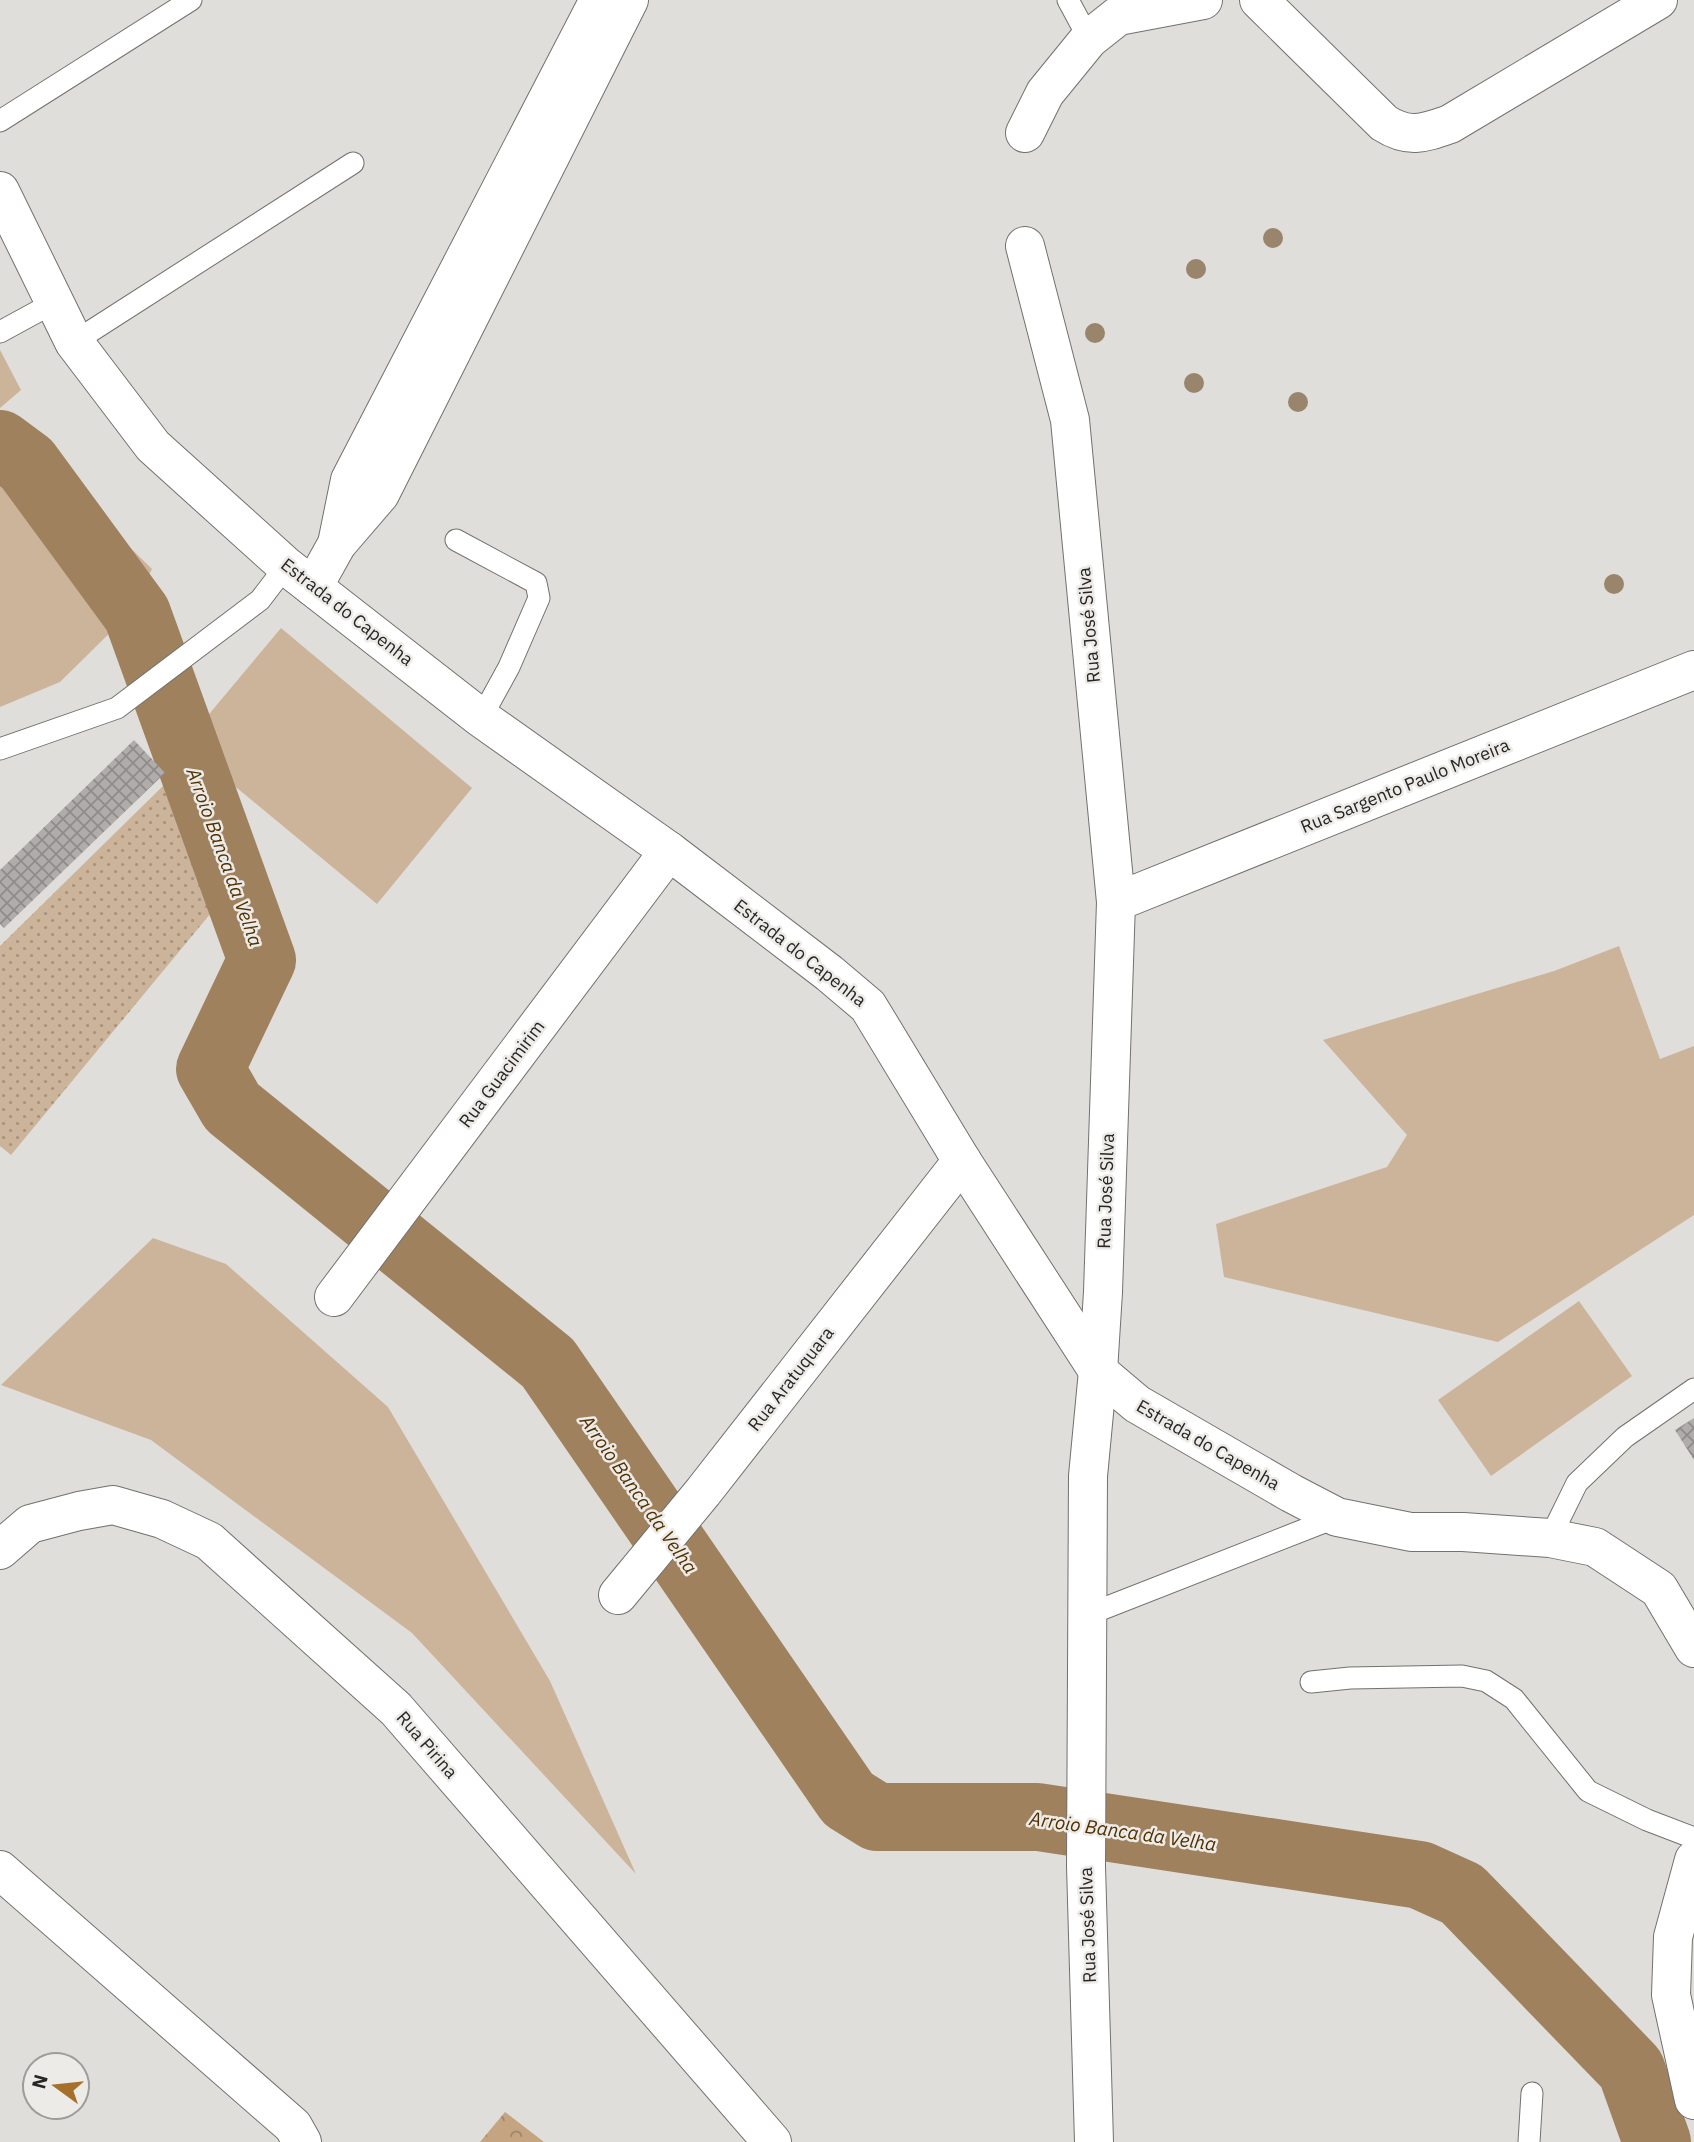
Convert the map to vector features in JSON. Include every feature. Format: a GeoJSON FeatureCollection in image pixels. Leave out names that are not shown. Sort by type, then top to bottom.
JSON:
{"type":"FeatureCollection","features":[{"type":"Feature","properties":{"kind":"street"},"geometry":{"type":"LineString","coordinates":[[494,235],[598,0]]}},
{"type":"Feature","properties":{"kind":"street"},"geometry":{"type":"LineString","coordinates":[[300,576],[337,544],[348,484],[629,0]]}},
{"type":"Feature","properties":{"kind":"street"},"geometry":{"type":"LineString","coordinates":[[1025,133],[1045,93],[1089,39],[1118,16],[1203,0]]}},
{"type":"Feature","properties":{"kind":"street"},"geometry":{"type":"LineString","coordinates":[[1259,0],[1384,123],[1398,132],[1423,133],[1450,124],[1658,0]]}},
{"type":"Feature","properties":{"kind":"street","name":"Estrada do Capenha"},"geometry":{"type":"LineString","coordinates":[[0,191],[74,342],[152,446],[300,576],[481,718],[669,851],[869,1006],[962,1161],[1098,1371],[1137,1404],[1337,1517],[1411,1532],[1463,1532],[1550,1538],[1595,1547],[1659,1589],[1694,1648]]}},
{"type":"Feature","properties":{"kind":"street","name":"Rua José Silva"},"geometry":{"type":"LineString","coordinates":[[1025,246],[1070,419],[1116,902],[1103,1292],[1088,1476],[1086,1866],[1094,2142]]}},
{"type":"Feature","properties":{"kind":"street","name":"Rua Sargento Paulo Moreira"},"geometry":{"type":"LineString","coordinates":[[1116,902],[1694,670]]}},
{"type":"Feature","properties":{"kind":"street","name":"Rua Guacimirim"},"geometry":{"type":"LineString","coordinates":[[334,1297],[669,851]]}},
{"type":"Feature","properties":{"kind":"street","name":"Rua Aratuquara"},"geometry":{"type":"LineString","coordinates":[[618,1595],[703,1492],[962,1161]]}},
{"type":"Feature","properties":{"kind":"street","name":"Rua Pirina"},"geometry":{"type":"LineString","coordinates":[[0,1550],[30,1524],[113,1505],[162,1519],[209,1541],[396,1709],[772,2142]]}},
{"type":"Feature","properties":{"kind":"street"},"geometry":{"type":"LineString","coordinates":[[1694,1860],[1673,1937],[1671,1995],[1694,2100]]}},
{"type":"Feature","properties":{"kind":"street"},"geometry":{"type":"LineString","coordinates":[[0,1870],[293,2126],[302,2142]]}},
{"type":"Feature","properties":{"kind":"lane"},"geometry":{"type":"LineString","coordinates":[[0,121],[191,0]]}},
{"type":"Feature","properties":{"kind":"lane"},"geometry":{"type":"LineString","coordinates":[[1068,0],[1089,39]]}},
{"type":"Feature","properties":{"kind":"lane"},"geometry":{"type":"LineString","coordinates":[[74,342],[353,163]]}},
{"type":"Feature","properties":{"kind":"lane"},"geometry":{"type":"LineString","coordinates":[[0,332],[55,302]]}},
{"type":"Feature","properties":{"kind":"lane"},"geometry":{"type":"LineString","coordinates":[[456,540],[536,583],[539,598],[509,667],[481,718]]}},
{"type":"Feature","properties":{"kind":"lane"},"geometry":{"type":"LineString","coordinates":[[0,749],[117,708],[260,600],[300,576]]}},
{"type":"Feature","properties":{"kind":"lane"},"geometry":{"type":"LineString","coordinates":[[1550,1538],[1577,1483],[1625,1437],[1694,1389]]}},
{"type":"Feature","properties":{"kind":"lane"},"geometry":{"type":"LineString","coordinates":[[1087,1615],[1337,1517]]}},
{"type":"Feature","properties":{"kind":"lane"},"geometry":{"type":"LineString","coordinates":[[1311,1682],[1350,1678],[1462,1676],[1486,1681],[1514,1699],[1588,1791],[1647,1820],[1694,1838]]}},
{"type":"Feature","properties":{"kind":"lane"},"geometry":{"type":"LineString","coordinates":[[1529,2142],[1532,2093]]}},
{"type":"Feature","properties":{"kind":"shaded area"},"geometry":{"type":"Polygon","coordinates":[[[0,350],[21,390],[0,408],[0,350]]]}},
{"type":"Feature","properties":{"kind":"shaded area"},"geometry":{"type":"Polygon","coordinates":[[[0,420],[152,569],[129,614],[60,682],[0,707],[0,420]]]}},
{"type":"Feature","properties":{"kind":"shaded area"},"geometry":{"type":"Polygon","coordinates":[[[281,628],[472,788],[377,904],[184,744],[281,628]]]}},
{"type":"Feature","properties":{"kind":"shaded area"},"geometry":{"type":"Polygon","coordinates":[[[168,781],[225,896],[11,1155],[0,1146],[0,946],[168,781]]]}},
{"type":"Feature","properties":{"kind":"shaded area"},"geometry":{"type":"Polygon","coordinates":[[[1619,946],[1660,1059],[1694,1046],[1694,1215],[1498,1342],[1224,1277],[1216,1224],[1387,1167],[1407,1135],[1323,1040],[1554,971],[1619,946]]]}},
{"type":"Feature","properties":{"kind":"shaded area"},"geometry":{"type":"Polygon","coordinates":[[[153,1238],[226,1264],[388,1407],[550,1681],[636,1874],[412,1633],[151,1440],[1,1385],[153,1238]]]}},
{"type":"Feature","properties":{"kind":"shaded area"},"geometry":{"type":"Polygon","coordinates":[[[1579,1301],[1632,1376],[1491,1476],[1438,1400],[1579,1301]]]}},
{"type":"Feature","properties":{"kind":"green space"},"geometry":{"type":"Polygon","coordinates":[[[505,2112],[544,2142],[480,2142],[505,2112]]]}},
{"type":"Feature","properties":{"kind":"building"},"geometry":{"type":"Polygon","coordinates":[[[134,740],[165,773],[4,928],[0,924],[0,870],[134,740]]]}},
{"type":"Feature","properties":{"kind":"building"},"geometry":{"type":"Polygon","coordinates":[[[1694,1418],[1694,1460],[1675,1430],[1694,1418]]]}},
{"type":"Feature","properties":{"kind":"waterway","name":"Arroio Banca da Velha"},"geometry":{"type":"LineString","coordinates":[[0,444],[27,464],[137,614],[262,960],[210,1069],[232,1107],[548,1363],[848,1799],[877,1817],[1038,1817],[1420,1875],[1462,1894],[1631,2069],[1657,2142]]}}]}
